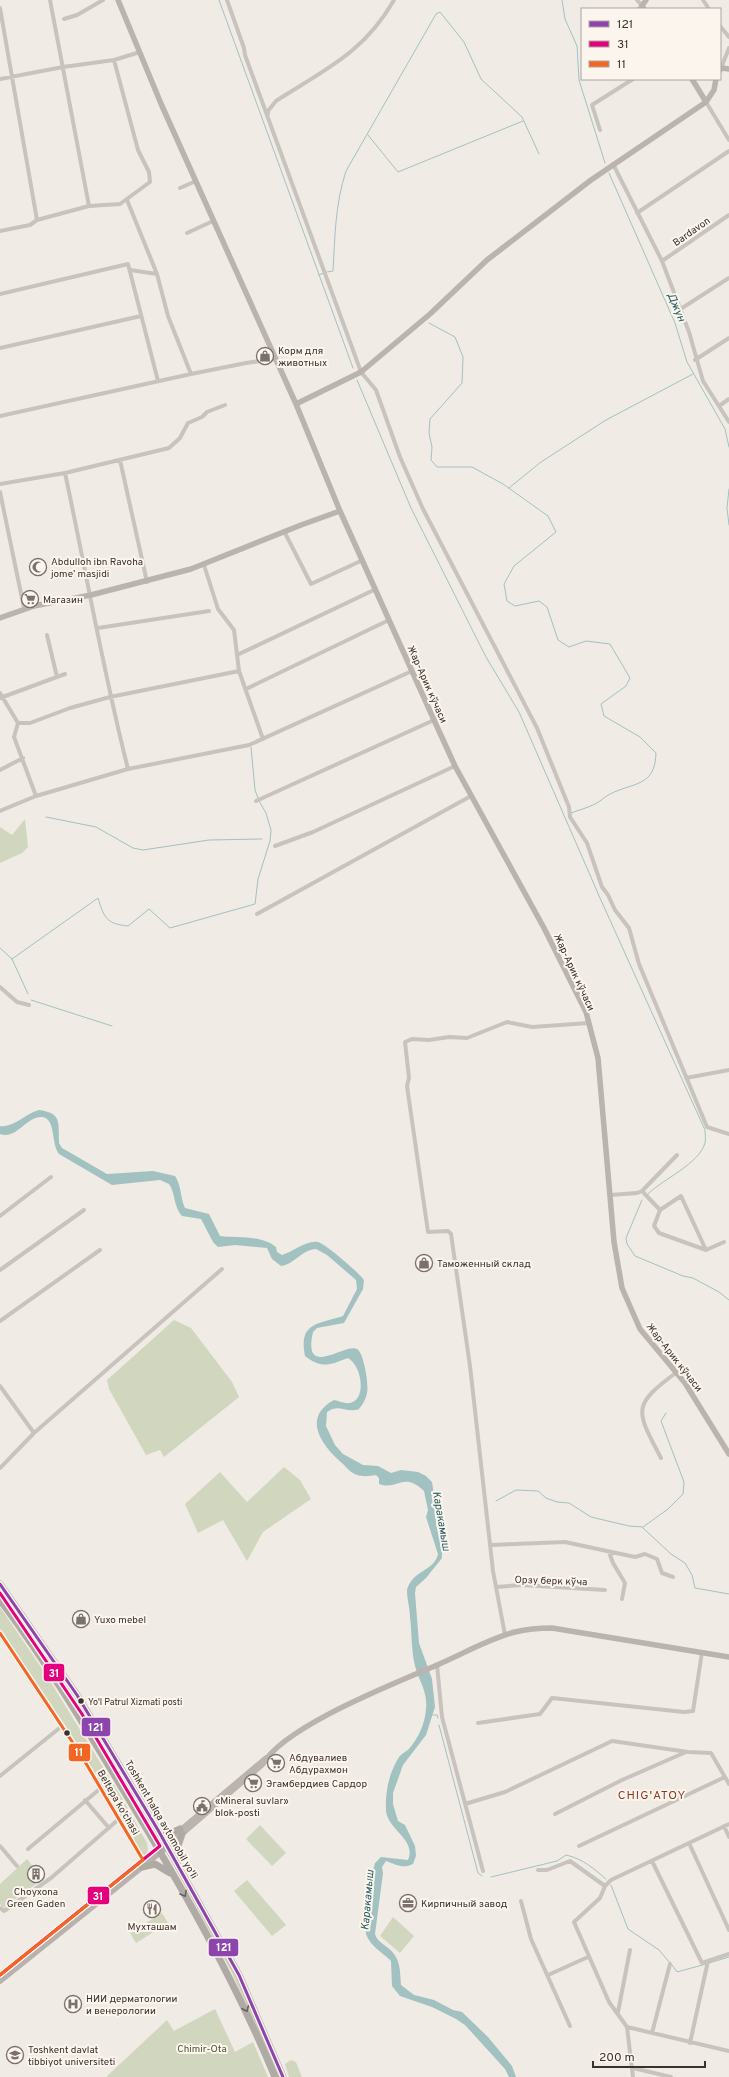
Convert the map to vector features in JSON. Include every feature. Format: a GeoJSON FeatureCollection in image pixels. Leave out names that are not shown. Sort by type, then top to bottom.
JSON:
{"type":"FeatureCollection","features":[{"type":"Feature","properties":{"kind":"highway","name":"Toshkent halqa avtomobil yo'li"},"geometry":{"type":"LineString","coordinates":[[0,1584],[86,1711],[158,1830],[239,1975],[283,2077]]}},
{"type":"Feature","properties":{"kind":"highway","name":"Toshkent halqa avtomobil yo'li"},"geometry":{"type":"LineString","coordinates":[[0,1600],[82,1721],[159,1850],[233,1982],[275,2077]]}},
{"type":"Feature","properties":{"kind":"highway"},"geometry":{"type":"LineString","coordinates":[[20,1629],[26,1629],[28,1624]]}},
{"type":"Feature","properties":{"kind":"highway"},"geometry":{"type":"LineString","coordinates":[[158,1830],[170,1833],[181,1832],[178,1849],[178,1866]]}},
{"type":"Feature","properties":{"kind":"highway"},"geometry":{"type":"LineString","coordinates":[[143,1864],[155,1864],[173,1876]]}},
{"type":"Feature","properties":{"kind":"main road","name":"Жар-Арик кўчаси"},"geometry":{"type":"LineString","coordinates":[[118,0],[213,221],[296,404],[340,511],[455,766],[570,978],[589,1023],[598,1058],[619,1276],[628,1303],[646,1337],[693,1394],[729,1454]]}},
{"type":"Feature","properties":{"kind":"main road"},"geometry":{"type":"LineString","coordinates":[[642,8],[646,0]]}},
{"type":"Feature","properties":{"kind":"main road"},"geometry":{"type":"LineString","coordinates":[[721,69],[729,69]]}},
{"type":"Feature","properties":{"kind":"main road"},"geometry":{"type":"LineString","coordinates":[[693,80],[706,102]]}},
{"type":"Feature","properties":{"kind":"main road"},"geometry":{"type":"LineString","coordinates":[[296,404],[361,372],[430,314],[487,260],[591,180],[706,102],[714,90],[716,80]]}},
{"type":"Feature","properties":{"kind":"main road"},"geometry":{"type":"LineString","coordinates":[[0,618],[24,608],[147,582],[204,565],[284,531],[340,511]]}},
{"type":"Feature","properties":{"kind":"main road"},"geometry":{"type":"LineString","coordinates":[[0,1981],[3,1972],[143,1864],[263,1764],[267,1758],[289,1740],[315,1722],[412,1676],[505,1635],[530,1629],[552,1628],[729,1657]]}},
{"type":"Feature","properties":{"kind":"main road","name":"Beltepa ko'chasi"},"geometry":{"type":"LineString","coordinates":[[0,1633],[101,1788],[143,1864]]}},
{"type":"Feature","properties":{"kind":"street"},"geometry":{"type":"LineString","coordinates":[[50,0],[89,206]]}},
{"type":"Feature","properties":{"kind":"street"},"geometry":{"type":"LineString","coordinates":[[64,19],[77,15],[103,0]]}},
{"type":"Feature","properties":{"kind":"street"},"geometry":{"type":"LineString","coordinates":[[227,0],[244,48],[245,55],[361,372],[376,390],[400,457],[423,509],[536,728],[570,814],[587,843],[602,887],[608,895],[615,910],[629,928],[639,964],[706,1127],[729,1134]]}},
{"type":"Feature","properties":{"kind":"street"},"geometry":{"type":"LineString","coordinates":[[264,107],[342,60],[365,40],[383,20],[394,0]]}},
{"type":"Feature","properties":{"kind":"street"},"geometry":{"type":"LineString","coordinates":[[637,0],[642,8]]}},
{"type":"Feature","properties":{"kind":"street"},"geometry":{"type":"LineString","coordinates":[[0,8],[37,220]]}},
{"type":"Feature","properties":{"kind":"street"},"geometry":{"type":"LineString","coordinates":[[721,27],[729,37]]}},
{"type":"Feature","properties":{"kind":"street"},"geometry":{"type":"LineString","coordinates":[[721,69],[729,48]]}},
{"type":"Feature","properties":{"kind":"street"},"geometry":{"type":"LineString","coordinates":[[0,79],[63,67],[114,60],[140,52]]}},
{"type":"Feature","properties":{"kind":"street"},"geometry":{"type":"LineString","coordinates":[[0,231],[30,225],[37,220],[89,206],[120,204],[150,182],[149,172],[138,150],[114,60]]}},
{"type":"Feature","properties":{"kind":"street"},"geometry":{"type":"LineString","coordinates":[[600,130],[592,105],[631,80]]}},
{"type":"Feature","properties":{"kind":"street"},"geometry":{"type":"LineString","coordinates":[[268,117],[268,111],[276,101]]}},
{"type":"Feature","properties":{"kind":"street"},"geometry":{"type":"LineString","coordinates":[[706,102],[729,140]]}},
{"type":"Feature","properties":{"kind":"street"},"geometry":{"type":"LineString","coordinates":[[637,212],[728,154]]}},
{"type":"Feature","properties":{"kind":"street"},"geometry":{"type":"LineString","coordinates":[[614,164],[662,261],[688,332],[695,360],[703,381],[729,422]]}},
{"type":"Feature","properties":{"kind":"street"},"geometry":{"type":"LineString","coordinates":[[180,188],[196,181]]}},
{"type":"Feature","properties":{"kind":"street"},"geometry":{"type":"LineString","coordinates":[[126,200],[156,274],[168,316],[191,374]]}},
{"type":"Feature","properties":{"kind":"street","name":"Bardavon"},"geometry":{"type":"LineString","coordinates":[[662,261],[729,215]]}},
{"type":"Feature","properties":{"kind":"street"},"geometry":{"type":"LineString","coordinates":[[187,233],[213,221]]}},
{"type":"Feature","properties":{"kind":"street"},"geometry":{"type":"LineString","coordinates":[[0,294],[128,264],[158,381]]}},
{"type":"Feature","properties":{"kind":"street"},"geometry":{"type":"LineString","coordinates":[[130,270],[156,274]]}},
{"type":"Feature","properties":{"kind":"street"},"geometry":{"type":"LineString","coordinates":[[679,310],[729,278]]}},
{"type":"Feature","properties":{"kind":"street"},"geometry":{"type":"LineString","coordinates":[[0,348],[141,316]]}},
{"type":"Feature","properties":{"kind":"street"},"geometry":{"type":"LineString","coordinates":[[695,360],[729,338]]}},
{"type":"Feature","properties":{"kind":"street"},"geometry":{"type":"LineString","coordinates":[[0,416],[191,374],[275,359]]}},
{"type":"Feature","properties":{"kind":"street"},"geometry":{"type":"LineString","coordinates":[[719,406],[729,399]]}},
{"type":"Feature","properties":{"kind":"street"},"geometry":{"type":"LineString","coordinates":[[0,484],[65,473],[169,448],[180,438],[188,423],[225,404]]}},
{"type":"Feature","properties":{"kind":"street"},"geometry":{"type":"LineString","coordinates":[[120,460],[147,582]]}},
{"type":"Feature","properties":{"kind":"street"},"geometry":{"type":"LineString","coordinates":[[65,473],[98,628],[110,697],[128,769]]}},
{"type":"Feature","properties":{"kind":"street"},"geometry":{"type":"LineString","coordinates":[[0,492],[24,608]]}},
{"type":"Feature","properties":{"kind":"street"},"geometry":{"type":"LineString","coordinates":[[284,531],[311,584],[363,560]]}},
{"type":"Feature","properties":{"kind":"street"},"geometry":{"type":"LineString","coordinates":[[204,565],[218,608],[234,630],[239,671],[263,739]]}},
{"type":"Feature","properties":{"kind":"street"},"geometry":{"type":"LineString","coordinates":[[237,655],[376,589]]}},
{"type":"Feature","properties":{"kind":"street"},"geometry":{"type":"LineString","coordinates":[[98,628],[209,611]]}},
{"type":"Feature","properties":{"kind":"street"},"geometry":{"type":"LineString","coordinates":[[246,689],[389,620]]}},
{"type":"Feature","properties":{"kind":"street"},"geometry":{"type":"LineString","coordinates":[[47,635],[57,677]]}},
{"type":"Feature","properties":{"kind":"street"},"geometry":{"type":"LineString","coordinates":[[18,723],[30,722],[70,708],[110,697],[239,671]]}},
{"type":"Feature","properties":{"kind":"street"},"geometry":{"type":"LineString","coordinates":[[0,811],[36,796],[128,769],[249,745],[412,671]]}},
{"type":"Feature","properties":{"kind":"street"},"geometry":{"type":"LineString","coordinates":[[36,796],[14,737],[18,723],[1,696],[65,674]]}},
{"type":"Feature","properties":{"kind":"street"},"geometry":{"type":"LineString","coordinates":[[256,801],[434,720]]}},
{"type":"Feature","properties":{"kind":"street"},"geometry":{"type":"LineString","coordinates":[[0,770],[23,758]]}},
{"type":"Feature","properties":{"kind":"street"},"geometry":{"type":"LineString","coordinates":[[275,846],[313,832],[455,766]]}},
{"type":"Feature","properties":{"kind":"street"},"geometry":{"type":"LineString","coordinates":[[257,914],[471,796]]}},
{"type":"Feature","properties":{"kind":"street"},"geometry":{"type":"LineString","coordinates":[[0,987],[17,1002],[29,1005]]}},
{"type":"Feature","properties":{"kind":"street"},"geometry":{"type":"LineString","coordinates":[[505,1635],[496,1587],[470,1366],[452,1234],[448,1231],[440,1230],[428,1232],[407,1086],[409,1078],[405,1042],[412,1039],[429,1040],[449,1037],[467,1038],[507,1022],[532,1027],[589,1023]]}},
{"type":"Feature","properties":{"kind":"street"},"geometry":{"type":"LineString","coordinates":[[686,1078],[729,1070]]}},
{"type":"Feature","properties":{"kind":"street"},"geometry":{"type":"LineString","coordinates":[[610,1195],[637,1193],[642,1191],[678,1156]]}},
{"type":"Feature","properties":{"kind":"street"},"geometry":{"type":"LineString","coordinates":[[0,1216],[52,1177]]}},
{"type":"Feature","properties":{"kind":"street"},"geometry":{"type":"LineString","coordinates":[[642,1191],[660,1210]]}},
{"type":"Feature","properties":{"kind":"street"},"geometry":{"type":"LineString","coordinates":[[706,1250],[681,1196],[660,1210],[654,1226],[659,1233],[706,1250],[724,1242]]}},
{"type":"Feature","properties":{"kind":"street"},"geometry":{"type":"LineString","coordinates":[[0,1270],[84,1210]]}},
{"type":"Feature","properties":{"kind":"street"},"geometry":{"type":"LineString","coordinates":[[0,1321],[100,1250]]}},
{"type":"Feature","properties":{"kind":"street"},"geometry":{"type":"LineString","coordinates":[[0,1468],[34,1433],[222,1269]]}},
{"type":"Feature","properties":{"kind":"street"},"geometry":{"type":"LineString","coordinates":[[661,1458],[643,1424],[642,1412],[645,1399],[655,1388],[676,1372]]}},
{"type":"Feature","properties":{"kind":"street"},"geometry":{"type":"LineString","coordinates":[[0,1386],[34,1433]]}},
{"type":"Feature","properties":{"kind":"street"},"geometry":{"type":"LineString","coordinates":[[491,1545],[564,1542],[635,1557],[645,1554],[657,1559],[662,1573],[673,1577]]}},
{"type":"Feature","properties":{"kind":"street"},"geometry":{"type":"LineString","coordinates":[[609,1552],[613,1563],[625,1583],[622,1599]]}},
{"type":"Feature","properties":{"kind":"street","name":"Орзу берк кўча"},"geometry":{"type":"LineString","coordinates":[[496,1587],[522,1585],[605,1590]]}},
{"type":"Feature","properties":{"kind":"street"},"geometry":{"type":"LineString","coordinates":[[478,1723],[540,1714],[552,1698],[684,1712],[693,1710],[702,1652]]}},
{"type":"Feature","properties":{"kind":"street"},"geometry":{"type":"LineString","coordinates":[[438,1665],[442,1717],[483,1871]]}},
{"type":"Feature","properties":{"kind":"street"},"geometry":{"type":"LineString","coordinates":[[0,1768],[2,1774],[62,1726]]}},
{"type":"Feature","properties":{"kind":"street"},"geometry":{"type":"LineString","coordinates":[[465,1804],[504,1792],[612,1741],[688,1752],[711,1753],[729,1784]]}},
{"type":"Feature","properties":{"kind":"street"},"geometry":{"type":"LineString","coordinates":[[555,1814],[622,1780],[688,1752]]}},
{"type":"Feature","properties":{"kind":"street"},"geometry":{"type":"LineString","coordinates":[[579,1846],[725,1777]]}},
{"type":"Feature","properties":{"kind":"street"},"geometry":{"type":"LineString","coordinates":[[28,1849],[101,1788]]}},
{"type":"Feature","properties":{"kind":"street"},"geometry":{"type":"LineString","coordinates":[[85,1800],[110,1828]]}},
{"type":"Feature","properties":{"kind":"street"},"geometry":{"type":"LineString","coordinates":[[0,1908],[4,1911],[46,1881],[119,1819]]}},
{"type":"Feature","properties":{"kind":"street"},"geometry":{"type":"LineString","coordinates":[[633,2077],[627,2027],[618,2012],[609,2002],[588,1958],[574,1922],[600,1898],[605,1886],[612,1880],[729,1824]]}},
{"type":"Feature","properties":{"kind":"street"},"geometry":{"type":"LineString","coordinates":[[724,1826],[729,1837]]}},
{"type":"Feature","properties":{"kind":"street"},"geometry":{"type":"LineString","coordinates":[[689,1843],[729,1930]]}},
{"type":"Feature","properties":{"kind":"street"},"geometry":{"type":"LineString","coordinates":[[0,1846],[17,1866]]}},
{"type":"Feature","properties":{"kind":"street"},"geometry":{"type":"LineString","coordinates":[[538,1870],[548,1870],[570,1861],[605,1886]]}},
{"type":"Feature","properties":{"kind":"street"},"geometry":{"type":"LineString","coordinates":[[652,1861],[702,1962],[729,1954]]}},
{"type":"Feature","properties":{"kind":"street"},"geometry":{"type":"LineString","coordinates":[[521,1901],[531,1939],[570,2026]]}},
{"type":"Feature","properties":{"kind":"street"},"geometry":{"type":"LineString","coordinates":[[618,2012],[630,1950]]}},
{"type":"Feature","properties":{"kind":"street"},"geometry":{"type":"LineString","coordinates":[[548,1975],[588,1958]]}},
{"type":"Feature","properties":{"kind":"street"},"geometry":{"type":"LineString","coordinates":[[690,2043],[708,1960]]}},
{"type":"Feature","properties":{"kind":"street"},"geometry":{"type":"LineString","coordinates":[[652,2033],[670,1964]]}},
{"type":"Feature","properties":{"kind":"street"},"geometry":{"type":"LineString","coordinates":[[627,2027],[729,2051]]}},
{"type":"Feature","properties":{"kind":"street"},"geometry":{"type":"LineString","coordinates":[[633,2068],[671,2077]]}},
{"type":"Feature","properties":{"kind":"green space"},"geometry":{"type":"Polygon","coordinates":[[[25,819],[28,847],[22,853],[0,863],[0,827],[12,835],[25,819]]]}},
{"type":"Feature","properties":{"kind":"green space"},"geometry":{"type":"Polygon","coordinates":[[[174,1320],[191,1328],[232,1382],[239,1397],[164,1457],[160,1450],[146,1455],[109,1389],[107,1380],[174,1320]]]}},
{"type":"Feature","properties":{"kind":"green space"},"geometry":{"type":"Polygon","coordinates":[[[284,1467],[300,1480],[311,1499],[263,1532],[247,1561],[223,1520],[198,1533],[185,1504],[220,1472],[247,1502],[284,1467]]]}},
{"type":"Feature","properties":{"kind":"green space"},"geometry":{"type":"Polygon","coordinates":[[[0,1607],[47,1676],[122,1798],[147,1843],[148,1851],[145,1855],[141,1853],[69,1731],[0,1629],[0,1607]]]}},
{"type":"Feature","properties":{"kind":"green space"},"geometry":{"type":"Polygon","coordinates":[[[30,1632],[97,1736],[160,1842],[85,1719],[28,1633],[30,1632]]]}},
{"type":"Feature","properties":{"kind":"green space"},"geometry":{"type":"Polygon","coordinates":[[[260,1825],[286,1853],[272,1866],[246,1839],[260,1825]]]}},
{"type":"Feature","properties":{"kind":"green space","name":"Choyxona Green Gaden"},"geometry":{"type":"Polygon","coordinates":[[[27,1859],[43,1879],[3,1908],[0,1904],[0,1884],[27,1859]]]}},
{"type":"Feature","properties":{"kind":"green space"},"geometry":{"type":"Polygon","coordinates":[[[170,1862],[233,1970],[281,2077],[278,2077],[231,1971],[170,1862]]]}},
{"type":"Feature","properties":{"kind":"green space"},"geometry":{"type":"Polygon","coordinates":[[[247,1880],[286,1925],[272,1936],[234,1891],[247,1880]]]}},
{"type":"Feature","properties":{"kind":"green space"},"geometry":{"type":"Polygon","coordinates":[[[162,1913],[168,1923],[136,1943],[130,1933],[162,1913]]]}},
{"type":"Feature","properties":{"kind":"green space"},"geometry":{"type":"Polygon","coordinates":[[[393,1917],[414,1936],[400,1953],[380,1936],[393,1917]]]}},
{"type":"Feature","properties":{"kind":"green space","name":"Chimir-Ota"},"geometry":{"type":"Polygon","coordinates":[[[215,2009],[235,2052],[253,2042],[268,2077],[106,2077],[167,2020],[174,2031],[215,2009]]]}},
{"type":"Feature","properties":{"kind":"green space"},"geometry":{"type":"Polygon","coordinates":[[[291,2060],[296,2062],[302,2077],[289,2077],[285,2064],[291,2060]]]}},
{"type":"Feature","properties":{"kind":"water"},"geometry":{"type":"Polygon","coordinates":[[[39,1110],[52,1114],[58,1120],[59,1143],[62,1148],[107,1174],[153,1171],[175,1176],[179,1184],[185,1208],[209,1214],[220,1236],[263,1240],[276,1247],[277,1252],[282,1255],[304,1244],[318,1242],[342,1259],[364,1280],[363,1289],[344,1323],[317,1328],[313,1332],[311,1346],[314,1354],[319,1357],[351,1349],[357,1349],[362,1356],[367,1377],[367,1395],[359,1409],[332,1409],[327,1412],[326,1426],[335,1445],[343,1454],[363,1465],[378,1466],[391,1473],[401,1470],[418,1472],[426,1476],[432,1482],[436,1525],[442,1546],[442,1558],[426,1578],[416,1587],[415,1593],[419,1643],[432,1679],[435,1707],[426,1735],[403,1765],[393,1793],[393,1804],[398,1821],[405,1825],[415,1846],[416,1856],[413,1864],[400,1866],[386,1861],[382,1867],[383,1873],[375,1934],[379,1940],[392,1951],[398,1961],[401,1985],[414,1995],[434,2000],[453,2010],[462,2012],[488,2037],[512,2066],[516,2077],[509,2077],[505,2069],[465,2025],[432,2007],[400,1996],[392,1986],[391,1961],[370,1942],[366,1934],[369,1899],[375,1863],[381,1857],[408,1860],[410,1853],[405,1840],[388,1817],[386,1810],[386,1796],[388,1783],[393,1770],[399,1757],[408,1750],[418,1736],[423,1726],[426,1709],[426,1697],[417,1671],[412,1648],[407,1590],[414,1578],[436,1560],[438,1554],[426,1517],[428,1510],[424,1491],[411,1482],[391,1485],[379,1484],[379,1478],[376,1475],[359,1476],[351,1472],[328,1449],[318,1432],[317,1423],[319,1415],[324,1407],[334,1400],[350,1403],[355,1400],[361,1389],[361,1382],[357,1368],[348,1358],[331,1364],[321,1364],[316,1363],[305,1356],[305,1337],[312,1326],[343,1316],[357,1289],[356,1280],[327,1255],[316,1249],[306,1252],[290,1263],[281,1266],[272,1259],[267,1248],[235,1245],[218,1247],[213,1242],[201,1219],[182,1216],[177,1208],[173,1192],[169,1184],[160,1180],[112,1185],[59,1154],[51,1127],[46,1118],[42,1117],[31,1120],[11,1134],[0,1134],[0,1126],[15,1123],[29,1114],[39,1110]]]}},
{"type":"Feature","properties":{"kind":"waterway"},"geometry":{"type":"LineString","coordinates":[[219,0],[353,368]]}},
{"type":"Feature","properties":{"kind":"waterway","name":"Джун"},"geometry":{"type":"LineString","coordinates":[[562,0],[565,19],[577,46],[579,80],[605,163]]}},
{"type":"Feature","properties":{"kind":"waterway"},"geometry":{"type":"LineString","coordinates":[[327,272],[333,271],[338,208],[346,171],[436,14],[440,12],[464,42],[481,79],[522,117],[539,154]]}},
{"type":"Feature","properties":{"kind":"waterway"},"geometry":{"type":"LineString","coordinates":[[368,135],[398,172],[523,121]]}},
{"type":"Feature","properties":{"kind":"waterway","name":"Джун"},"geometry":{"type":"LineString","coordinates":[[609,173],[675,323],[687,362],[725,429],[729,447]]}},
{"type":"Feature","properties":{"kind":"waterway"},"geometry":{"type":"LineString","coordinates":[[319,275],[324,273]]}},
{"type":"Feature","properties":{"kind":"waterway"},"geometry":{"type":"LineString","coordinates":[[429,323],[455,337],[463,357],[462,383],[430,419],[429,433],[432,447],[431,460],[437,467],[472,467],[503,484],[548,516],[556,532],[514,566],[504,584],[507,601],[515,606],[539,601],[547,607],[558,640],[569,647],[586,641],[610,644],[630,678],[626,686],[601,704],[604,716],[640,737],[656,753],[655,764],[652,772],[642,782],[619,790],[610,794],[599,802],[571,813]]}},
{"type":"Feature","properties":{"kind":"waterway"},"geometry":{"type":"LineString","coordinates":[[509,488],[541,462],[606,420],[693,374]]}},
{"type":"Feature","properties":{"kind":"waterway"},"geometry":{"type":"LineString","coordinates":[[357,380],[411,508],[486,657],[519,712],[600,898],[705,1130],[705,1143],[696,1158],[648,1194]]}},
{"type":"Feature","properties":{"kind":"waterway","name":"Джун"},"geometry":{"type":"LineString","coordinates":[[729,489],[727,508],[729,525]]}},
{"type":"Feature","properties":{"kind":"waterway"},"geometry":{"type":"LineString","coordinates":[[251,747],[255,790],[258,798]]}},
{"type":"Feature","properties":{"kind":"waterway"},"geometry":{"type":"LineString","coordinates":[[12,959],[98,898],[102,911],[107,919],[115,924],[128,926],[149,909],[170,928],[255,904],[258,879],[270,841],[271,830],[266,813],[259,801]]}},
{"type":"Feature","properties":{"kind":"waterway"},"geometry":{"type":"LineString","coordinates":[[46,817],[96,827],[133,848],[143,850],[209,840],[262,839]]}},
{"type":"Feature","properties":{"kind":"waterway"},"geometry":{"type":"LineString","coordinates":[[0,948],[12,959],[28,994]]}},
{"type":"Feature","properties":{"kind":"waterway"},"geometry":{"type":"LineString","coordinates":[[31,1000],[112,1026]]}},
{"type":"Feature","properties":{"kind":"waterway"},"geometry":{"type":"LineString","coordinates":[[642,1200],[626,1238],[627,1244],[635,1256],[683,1276],[693,1278],[719,1292],[729,1300]]}},
{"type":"Feature","properties":{"kind":"waterway"},"geometry":{"type":"LineString","coordinates":[[496,1501],[516,1490],[538,1491],[546,1498],[557,1502],[569,1503],[591,1517],[629,1526],[643,1527],[668,1509],[683,1494],[684,1482],[661,1421],[666,1413]]}},
{"type":"Feature","properties":{"kind":"waterway"},"geometry":{"type":"LineString","coordinates":[[643,1528],[671,1554],[685,1563],[692,1575],[695,1588],[729,1594]]}},
{"type":"Feature","properties":{"kind":"waterway"},"geometry":{"type":"LineString","coordinates":[[433,1715],[437,1715],[438,1718]]}},
{"type":"Feature","properties":{"kind":"waterway"},"geometry":{"type":"LineString","coordinates":[[439,1725],[478,1873],[482,1876]]}},
{"type":"Feature","properties":{"kind":"waterway"},"geometry":{"type":"LineString","coordinates":[[491,1877],[557,1861],[566,1855],[583,1861],[606,1879]]}},
{"type":"Feature","properties":{"kind":"waterway"},"geometry":{"type":"LineString","coordinates":[[611,1885],[628,1929],[659,1950],[670,1963]]}},
{"type":"Feature","properties":{"kind":"waterway"},"geometry":{"type":"LineString","coordinates":[[709,1963],[729,1957]]}},
{"type":"Feature","properties":{"kind":"waterway"},"geometry":{"type":"LineString","coordinates":[[672,1965],[677,1972],[706,1964]]}},
{"type":"Feature","properties":{"kind":"transit line","name":"121"},"geometry":{"type":"LineString","coordinates":[[0,1584],[77,1695],[158,1830],[239,1975],[283,2077]]}},
{"type":"Feature","properties":{"kind":"transit line","name":"31"},"geometry":{"type":"LineString","coordinates":[[0,1593],[82,1714],[160,1846],[0,1975]]}},
{"type":"Feature","properties":{"kind":"transit line","name":"11"},"geometry":{"type":"LineString","coordinates":[[0,1633],[81,1755],[143,1860],[0,1975]]}},
{"type":"Feature","properties":{"kind":"place","name":"Корм для животных"},"geometry":{"type":"Point","coordinates":[265,356]}},
{"type":"Feature","properties":{"kind":"place","name":"Abdulloh ibn Ravoha jome’ masjidi"},"geometry":{"type":"Point","coordinates":[38,567]}},
{"type":"Feature","properties":{"kind":"place","name":"Магазин"},"geometry":{"type":"Point","coordinates":[30,599]}},
{"type":"Feature","properties":{"kind":"place","name":"Таможенный склад"},"geometry":{"type":"Point","coordinates":[424,1263]}},
{"type":"Feature","properties":{"kind":"place","name":"Yuxo mebel"},"geometry":{"type":"Point","coordinates":[81,1619]}},
{"type":"Feature","properties":{"kind":"place","name":"Yo'l Patrul Xizmati posti"},"geometry":{"type":"Point","coordinates":[81,1701]}},
{"type":"Feature","properties":{"kind":"place","name":"Абдувалиев Абдурахмон"},"geometry":{"type":"Point","coordinates":[276,1763]}},
{"type":"Feature","properties":{"kind":"place","name":"Эгамбердиев Сардор"},"geometry":{"type":"Point","coordinates":[253,1783]}},
{"type":"Feature","properties":{"kind":"place","name":"«Mineral suvlar» blok-posti"},"geometry":{"type":"Point","coordinates":[202,1806]}},
{"type":"Feature","properties":{"kind":"place","name":"Choyxona Green Gaden"},"geometry":{"type":"Point","coordinates":[36,1874]}},
{"type":"Feature","properties":{"kind":"place","name":"Кирпичный завод"},"geometry":{"type":"Point","coordinates":[408,1903]}},
{"type":"Feature","properties":{"kind":"place","name":"Мухташам"},"geometry":{"type":"Point","coordinates":[152,1909]}},
{"type":"Feature","properties":{"kind":"place","name":"НИИ дерматологии и венерологии"},"geometry":{"type":"Point","coordinates":[73,2004]}},
{"type":"Feature","properties":{"kind":"place","name":"Toshkent davlat tibbiyot universiteti"},"geometry":{"type":"Point","coordinates":[15,2055]}},
{"type":"Feature","properties":{"kind":"district","name":"CHIG'ATOY"},"geometry":{"type":"Point","coordinates":[652,1795]}},
{"type":"Feature","properties":{"kind":"water label","name":"Каракамыш"},"geometry":{"type":"Point","coordinates":[442,1521]}},
{"type":"Feature","properties":{"kind":"water label","name":"Каракамыш"},"geometry":{"type":"Point","coordinates":[367,1900]}}]}
